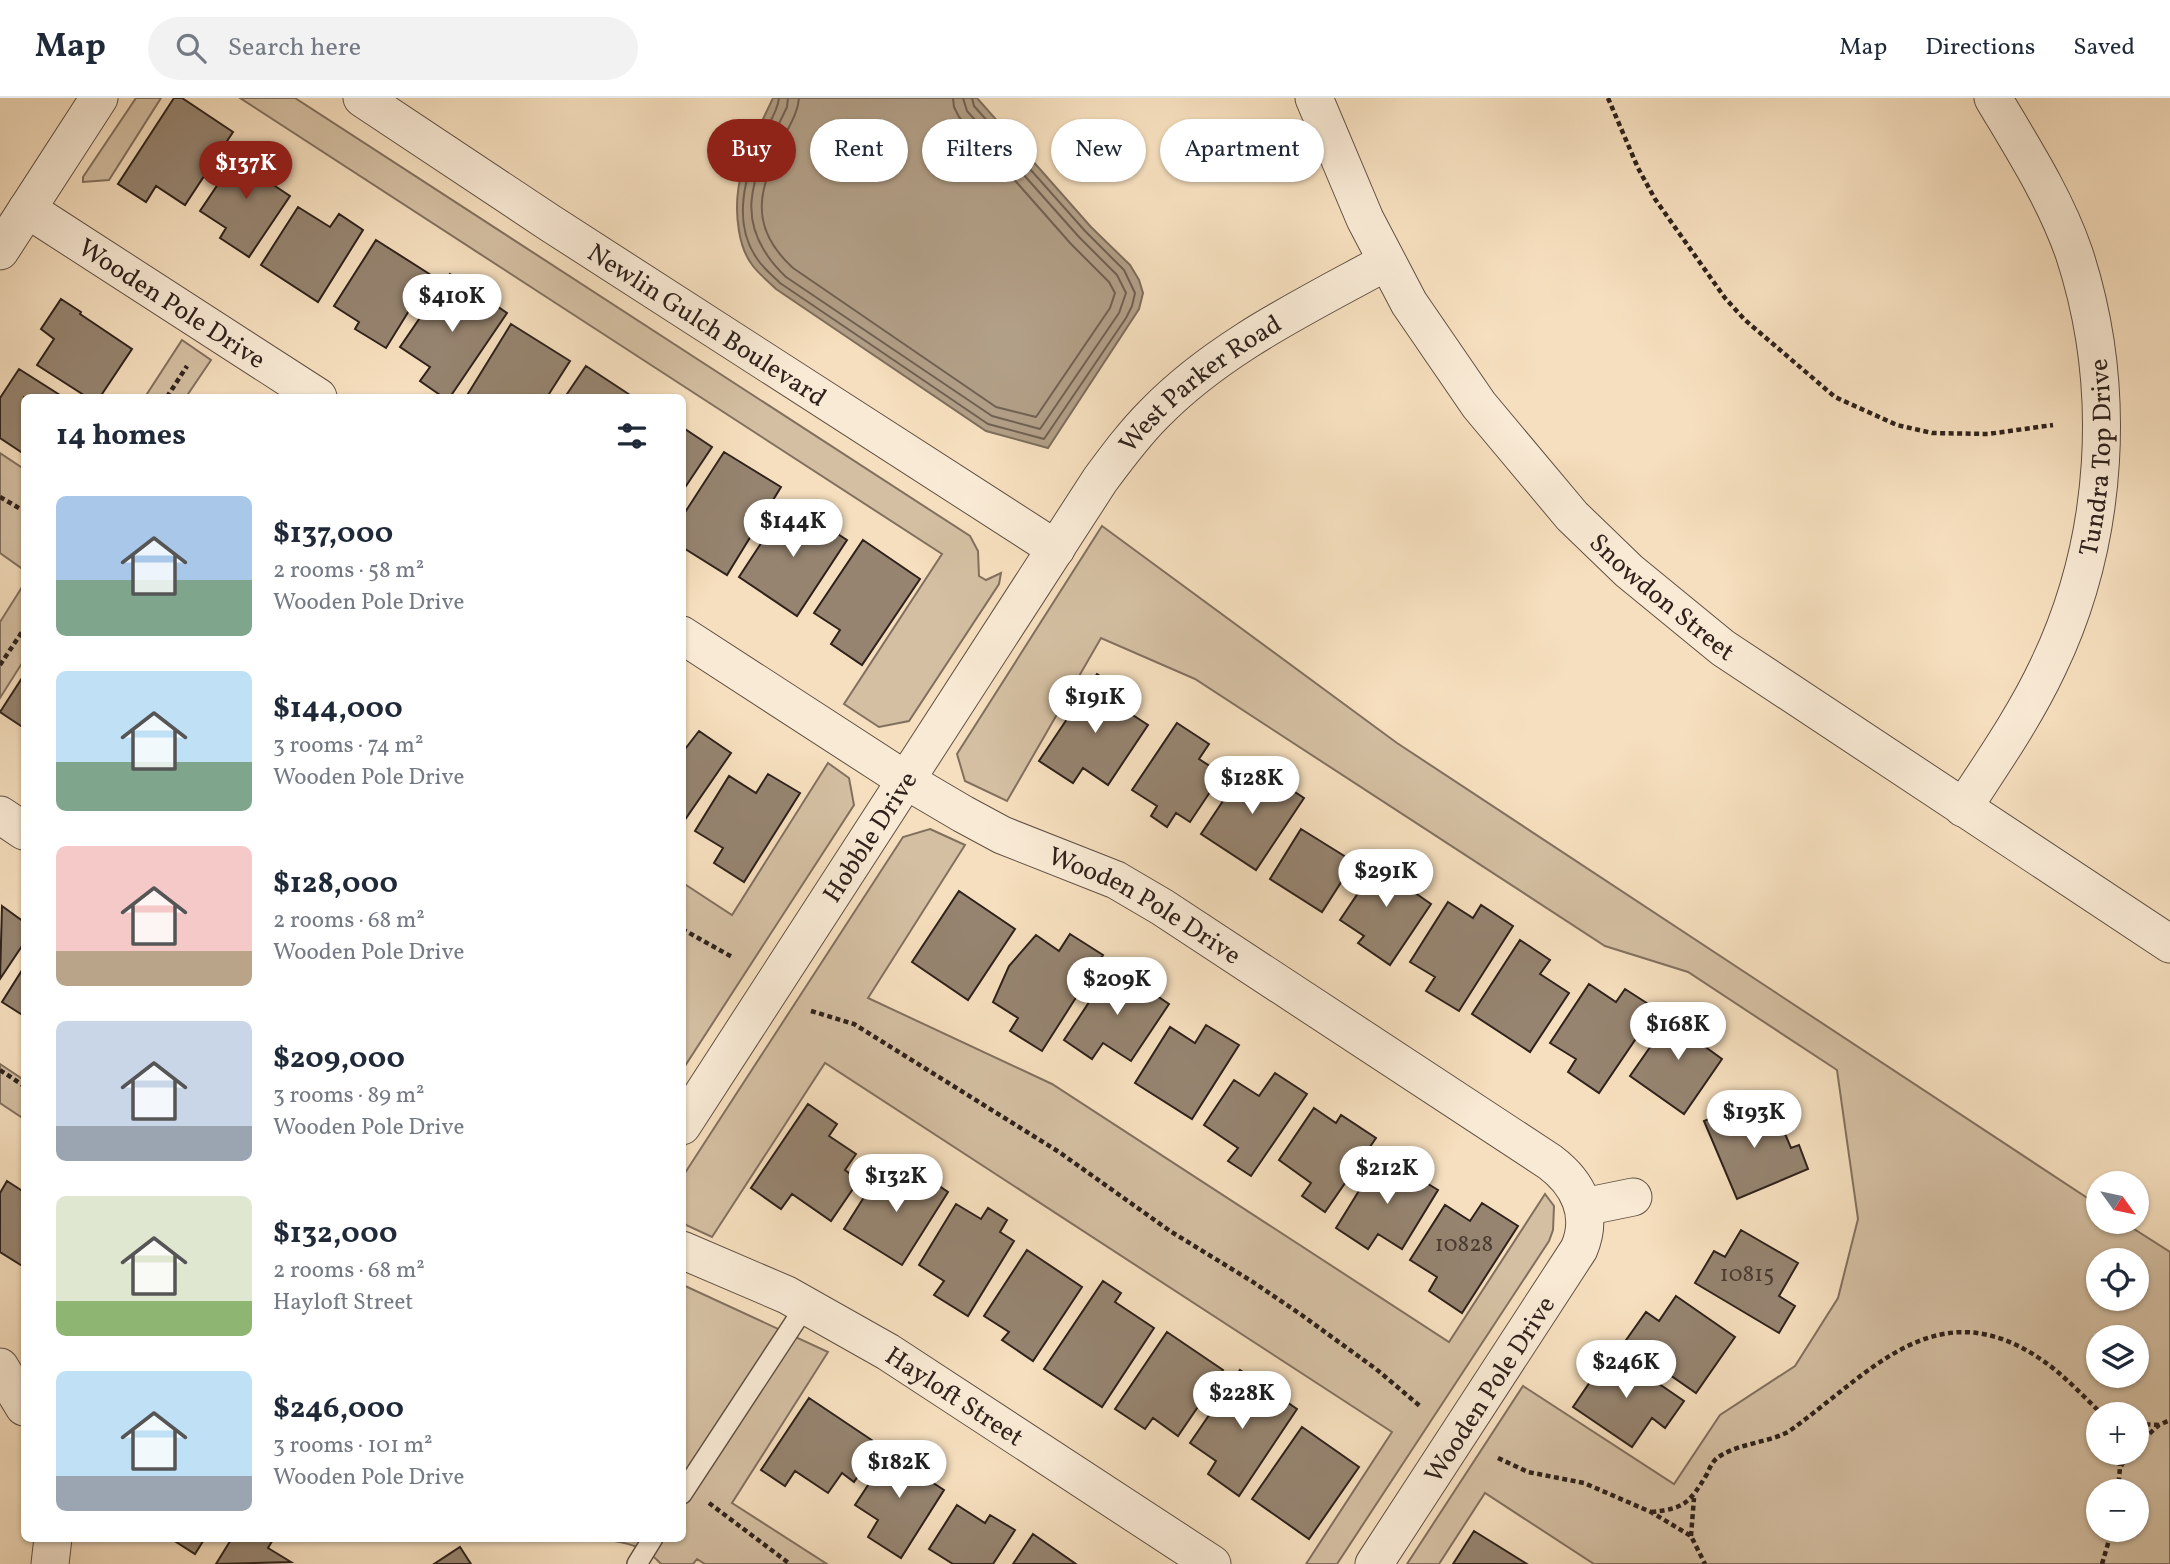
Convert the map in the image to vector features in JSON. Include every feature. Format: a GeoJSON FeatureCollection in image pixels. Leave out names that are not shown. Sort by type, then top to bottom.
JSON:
{"type":"FeatureCollection","features":[{"type":"Feature","properties":{"kind":"street"},"geometry":{"type":"LineString","coordinates":[[0,251],[99,98]]}},
{"type":"Feature","properties":{"kind":"street","name":"Newlin Gulch Boulevard"},"geometry":{"type":"LineString","coordinates":[[362,98],[550,223],[1056,549]]}},
{"type":"Feature","properties":{"kind":"street","name":"Snowdon Street"},"geometry":{"type":"LineString","coordinates":[[1314,98],[1386,262],[1413,310],[1479,405],[1556,500],[1598,542],[1667,604],[1723,648],[2170,944]]}},
{"type":"Feature","properties":{"kind":"street","name":"Tundra Top Drive"},"geometry":{"type":"LineString","coordinates":[[1963,808],[2034,696],[2057,647],[2089,548],[2101,475],[2102,431],[2097,368],[2086,300],[2073,252],[2026,153],[1993,98]]}},
{"type":"Feature","properties":{"kind":"street","name":"Wooden Pole Drive"},"geometry":{"type":"LineString","coordinates":[[27,209],[313,394]]}},
{"type":"Feature","properties":{"kind":"street","name":"West Parker Road"},"geometry":{"type":"LineString","coordinates":[[1056,549],[1124,447],[1155,413],[1191,381],[1250,338],[1386,262]]}},
{"type":"Feature","properties":{"kind":"street","name":"Hobble Drive"},"geometry":{"type":"LineString","coordinates":[[686,1120],[1056,549]]}},
{"type":"Feature","properties":{"kind":"street","name":"Wooden Pole Drive"},"geometry":{"type":"LineString","coordinates":[[686,638],[906,781],[982,825],[1116,880],[1162,907],[1550,1162],[1570,1180],[1584,1207],[1586,1228],[1574,1259],[1374,1564]]}},
{"type":"Feature","properties":{"kind":"street"},"geometry":{"type":"LineString","coordinates":[[0,815],[21,829]]}},
{"type":"Feature","properties":{"kind":"street"},"geometry":{"type":"LineString","coordinates":[[1584,1207],[1633,1197]]}},
{"type":"Feature","properties":{"kind":"street","name":"Hayloft Street"},"geometry":{"type":"LineString","coordinates":[[686,1252],[806,1305],[888,1352],[1212,1564]]}},
{"type":"Feature","properties":{"kind":"street"},"geometry":{"type":"LineString","coordinates":[[0,1367],[21,1403]]}},
{"type":"Feature","properties":{"kind":"street"},"geometry":{"type":"LineString","coordinates":[[50,1564],[53,1542]]}},
{"type":"Feature","properties":{"kind":"lane"},"geometry":{"type":"LineString","coordinates":[[686,1488],[806,1305]]}},
{"type":"Feature","properties":{"kind":"lane"},"geometry":{"type":"LineString","coordinates":[[637,1564],[651,1542]]}},
{"type":"Feature","properties":{"kind":"path"},"geometry":{"type":"LineString","coordinates":[[1608,98],[1638,168],[1655,199],[1724,299],[1835,397],[1897,425],[1931,433],[1988,434],[2053,425]]}},
{"type":"Feature","properties":{"kind":"path"},"geometry":{"type":"LineString","coordinates":[[169,394],[187,366]]}},
{"type":"Feature","properties":{"kind":"path"},"geometry":{"type":"LineString","coordinates":[[0,497],[21,509]]}},
{"type":"Feature","properties":{"kind":"path"},"geometry":{"type":"LineString","coordinates":[[0,665],[21,634]]}},
{"type":"Feature","properties":{"kind":"path"},"geometry":{"type":"LineString","coordinates":[[686,931],[734,958]]}},
{"type":"Feature","properties":{"kind":"path"},"geometry":{"type":"LineString","coordinates":[[811,1011],[854,1024],[1032,1135],[1170,1231],[1273,1295],[1376,1369],[1420,1406]]}},
{"type":"Feature","properties":{"kind":"path"},"geometry":{"type":"LineString","coordinates":[[0,1070],[21,1084]]}},
{"type":"Feature","properties":{"kind":"path"},"geometry":{"type":"LineString","coordinates":[[1705,1564],[1691,1536],[1694,1497],[1715,1459],[1737,1447],[1770,1440],[1788,1432],[1903,1347],[1926,1337],[1950,1331],[1980,1333],[2003,1340],[2033,1354],[2089,1402]]}},
{"type":"Feature","properties":{"kind":"path"},"geometry":{"type":"LineString","coordinates":[[2149,1434],[2170,1420]]}},
{"type":"Feature","properties":{"kind":"path"},"geometry":{"type":"LineString","coordinates":[[2149,1425],[2159,1425]]}},
{"type":"Feature","properties":{"kind":"path"},"geometry":{"type":"LineString","coordinates":[[1498,1458],[1528,1472],[1584,1483],[1651,1512],[1691,1536]]}},
{"type":"Feature","properties":{"kind":"path"},"geometry":{"type":"LineString","coordinates":[[2119,1479],[2120,1467]]}},
{"type":"Feature","properties":{"kind":"path"},"geometry":{"type":"LineString","coordinates":[[686,1491],[790,1564]]}},
{"type":"Feature","properties":{"kind":"path"},"geometry":{"type":"LineString","coordinates":[[1651,1512],[1679,1508],[1694,1497]]}},
{"type":"Feature","properties":{"kind":"path"},"geometry":{"type":"LineString","coordinates":[[2102,1564],[2108,1542]]}},
{"type":"Feature","properties":{"kind":"shaded area"},"geometry":{"type":"Polygon","coordinates":[[[136,98],[161,98],[109,180],[83,182],[83,177],[136,98]]]}},
{"type":"Feature","properties":{"kind":"shaded area"},"geometry":{"type":"Polygon","coordinates":[[[240,98],[295,98],[970,536],[978,551],[979,576],[986,580],[1001,573],[999,584],[909,721],[879,727],[844,704],[942,554],[240,98]]]}},
{"type":"Feature","properties":{"kind":"shaded area"},"geometry":{"type":"Polygon","coordinates":[[[182,340],[211,360],[188,394],[147,394],[182,340]]]}},
{"type":"Feature","properties":{"kind":"shaded area"},"geometry":{"type":"Polygon","coordinates":[[[0,453],[21,467],[21,568],[0,553],[0,453]]]}},
{"type":"Feature","properties":{"kind":"shaded area"},"geometry":{"type":"Polygon","coordinates":[[[1102,526],[1397,743],[2086,1197],[2086,1234],[2142,1234],[2170,1252],[2170,1564],[1594,1564],[1485,1493],[1439,1564],[1407,1564],[1523,1386],[1674,1484],[1720,1415],[1795,1366],[1838,1298],[1858,1219],[1837,1070],[1688,972],[1605,946],[1195,679],[1101,638],[1007,801],[965,781],[957,754],[1102,526]]]}},
{"type":"Feature","properties":{"kind":"shaded area"},"geometry":{"type":"Polygon","coordinates":[[[21,589],[21,665],[0,698],[0,622],[21,589]]]}},
{"type":"Feature","properties":{"kind":"shaded area"},"geometry":{"type":"Polygon","coordinates":[[[828,763],[849,778],[854,805],[686,1064],[686,885],[732,915],[828,763]]]}},
{"type":"Feature","properties":{"kind":"shaded area"},"geometry":{"type":"Polygon","coordinates":[[[930,829],[965,845],[868,998],[1052,1084],[1449,1342],[1545,1194],[1554,1206],[1553,1230],[1549,1241],[1337,1564],[1306,1564],[1392,1432],[825,1063],[712,1237],[686,1225],[686,1171],[903,837],[930,829]]]}},
{"type":"Feature","properties":{"kind":"shaded area"},"geometry":{"type":"Polygon","coordinates":[[[0,1064],[21,1078],[21,1117],[0,1103],[0,1064]]]}},
{"type":"Feature","properties":{"kind":"shaded area"},"geometry":{"type":"Polygon","coordinates":[[[686,1286],[828,1352],[732,1503],[827,1564],[705,1564],[697,1559],[693,1564],[661,1564],[634,1546],[618,1542],[686,1542],[686,1286]]]}},
{"type":"Feature","properties":{"kind":"water"},"geometry":{"type":"Polygon","coordinates":[[[773,98],[977,98],[996,119],[922,119],[922,182],[1037,182],[1037,166],[1091,227],[1130,265],[1143,293],[1139,309],[1048,448],[986,431],[776,289],[753,266],[740,236],[737,212],[740,182],[796,182],[796,119],[763,119],[773,98]]]}},
{"type":"Feature","properties":{"kind":"building"},"geometry":{"type":"Polygon","coordinates":[[[174,98],[182,98],[233,132],[185,205],[156,186],[146,202],[118,184],[174,98]]]}},
{"type":"Feature","properties":{"kind":"building"},"geometry":{"type":"Polygon","coordinates":[[[245,144],[276,165],[266,180],[290,196],[249,257],[220,238],[226,228],[200,211],[245,144]]]}},
{"type":"Feature","properties":{"kind":"building"},"geometry":{"type":"Polygon","coordinates":[[[298,207],[330,227],[339,214],[363,230],[318,302],[261,265],[298,207]]]}},
{"type":"Feature","properties":{"kind":"building"},"geometry":{"type":"Polygon","coordinates":[[[376,240],[431,275],[386,348],[355,329],[359,322],[334,306],[376,240]]]}},
{"type":"Feature","properties":{"kind":"building"},"geometry":{"type":"Polygon","coordinates":[[[450,274],[507,313],[452,394],[439,394],[420,381],[430,367],[400,347],[450,274]]]}},
{"type":"Feature","properties":{"kind":"building"},"geometry":{"type":"Polygon","coordinates":[[[61,299],[132,349],[102,394],[82,394],[37,365],[54,339],[41,329],[61,299]]]}},
{"type":"Feature","properties":{"kind":"building"},"geometry":{"type":"Polygon","coordinates":[[[511,324],[570,361],[549,394],[468,394],[511,324]]]}},
{"type":"Feature","properties":{"kind":"building"},"geometry":{"type":"Polygon","coordinates":[[[586,366],[628,394],[567,394],[586,366]]]}},
{"type":"Feature","properties":{"kind":"building"},"geometry":{"type":"Polygon","coordinates":[[[19,369],[58,394],[21,394],[21,452],[0,438],[0,398],[19,369]]]}},
{"type":"Feature","properties":{"kind":"building"},"geometry":{"type":"Polygon","coordinates":[[[686,430],[712,447],[686,486],[686,430]]]}},
{"type":"Feature","properties":{"kind":"building"},"geometry":{"type":"Polygon","coordinates":[[[724,452],[781,487],[727,575],[686,549],[686,511],[724,452]]]}},
{"type":"Feature","properties":{"kind":"building"},"geometry":{"type":"Polygon","coordinates":[[[788,502],[847,540],[797,616],[739,577],[788,502]]]}},
{"type":"Feature","properties":{"kind":"building"},"geometry":{"type":"Polygon","coordinates":[[[863,540],[920,579],[862,665],[831,644],[840,630],[814,613],[863,540]]]}},
{"type":"Feature","properties":{"kind":"building"},"geometry":{"type":"Polygon","coordinates":[[[1097,674],[1128,694],[1119,706],[1148,725],[1108,785],[1083,768],[1073,783],[1039,761],[1097,674]]]}},
{"type":"Feature","properties":{"kind":"building"},"geometry":{"type":"Polygon","coordinates":[[[21,680],[21,726],[0,712],[21,680]]]}},
{"type":"Feature","properties":{"kind":"building"},"geometry":{"type":"Polygon","coordinates":[[[1177,723],[1209,744],[1199,759],[1222,774],[1190,822],[1176,813],[1167,827],[1151,816],[1157,806],[1132,790],[1177,723]]]}},
{"type":"Feature","properties":{"kind":"building"},"geometry":{"type":"Polygon","coordinates":[[[699,731],[731,753],[686,818],[686,748],[699,731]]]}},
{"type":"Feature","properties":{"kind":"building"},"geometry":{"type":"Polygon","coordinates":[[[1249,762],[1304,798],[1256,870],[1201,834],[1249,762]]]}},
{"type":"Feature","properties":{"kind":"building"},"geometry":{"type":"Polygon","coordinates":[[[768,774],[800,793],[744,882],[714,863],[723,848],[695,831],[729,776],[756,793],[768,774]]]}},
{"type":"Feature","properties":{"kind":"building"},"geometry":{"type":"Polygon","coordinates":[[[1301,829],[1354,862],[1322,912],[1270,879],[1301,829]]]}},
{"type":"Feature","properties":{"kind":"building"},"geometry":{"type":"Polygon","coordinates":[[[1385,853],[1417,874],[1408,888],[1431,904],[1390,965],[1358,943],[1364,936],[1340,920],[1385,853]]]}},
{"type":"Feature","properties":{"kind":"building"},"geometry":{"type":"Polygon","coordinates":[[[959,891],[1015,929],[968,1000],[912,962],[959,891]]]}},
{"type":"Feature","properties":{"kind":"building"},"geometry":{"type":"Polygon","coordinates":[[[1448,902],[1473,918],[1481,905],[1513,926],[1459,1011],[1426,991],[1435,977],[1410,962],[1448,902]]]}},
{"type":"Feature","properties":{"kind":"building"},"geometry":{"type":"Polygon","coordinates":[[[2,906],[21,920],[21,948],[0,979],[2,906]]]}},
{"type":"Feature","properties":{"kind":"building"},"geometry":{"type":"Polygon","coordinates":[[[1070,934],[1103,955],[1042,1051],[1010,1031],[1018,1018],[993,1002],[1009,966],[1036,935],[1059,951],[1070,934]]]}},
{"type":"Feature","properties":{"kind":"building"},"geometry":{"type":"Polygon","coordinates":[[[1520,940],[1550,960],[1540,974],[1569,993],[1530,1052],[1472,1014],[1520,940]]]}},
{"type":"Feature","properties":{"kind":"building"},"geometry":{"type":"Polygon","coordinates":[[[1113,966],[1169,1004],[1131,1061],[1103,1043],[1092,1059],[1064,1040],[1113,966]]]}},
{"type":"Feature","properties":{"kind":"building"},"geometry":{"type":"Polygon","coordinates":[[[21,972],[21,1014],[2,1002],[21,972]]]}},
{"type":"Feature","properties":{"kind":"building"},"geometry":{"type":"Polygon","coordinates":[[[1589,984],[1616,1002],[1625,989],[1656,1009],[1599,1093],[1568,1072],[1576,1059],[1550,1043],[1589,984]]]}},
{"type":"Feature","properties":{"kind":"building"},"geometry":{"type":"Polygon","coordinates":[[[1678,1007],[1709,1029],[1700,1043],[1722,1059],[1684,1114],[1630,1076],[1678,1007]]]}},
{"type":"Feature","properties":{"kind":"building"},"geometry":{"type":"Polygon","coordinates":[[[1206,1025],[1239,1045],[1192,1119],[1135,1083],[1170,1027],[1195,1043],[1206,1025]]]}},
{"type":"Feature","properties":{"kind":"building"},"geometry":{"type":"Polygon","coordinates":[[[1275,1073],[1307,1094],[1251,1176],[1228,1161],[1238,1148],[1204,1125],[1234,1080],[1259,1096],[1275,1073]]]}},
{"type":"Feature","properties":{"kind":"building"},"geometry":{"type":"Polygon","coordinates":[[[1747,1103],[1753,1119],[1775,1110],[1791,1148],[1799,1145],[1808,1169],[1737,1199],[1704,1121],[1747,1103]]]}},
{"type":"Feature","properties":{"kind":"building"},"geometry":{"type":"Polygon","coordinates":[[[808,1104],[837,1124],[829,1136],[856,1154],[845,1170],[859,1180],[831,1221],[792,1194],[781,1209],[751,1188],[808,1104]]]}},
{"type":"Feature","properties":{"kind":"building"},"geometry":{"type":"Polygon","coordinates":[[[1314,1108],[1336,1123],[1341,1115],[1376,1138],[1325,1212],[1302,1196],[1311,1183],[1279,1160],[1314,1108]]]}},
{"type":"Feature","properties":{"kind":"building"},"geometry":{"type":"Polygon","coordinates":[[[1381,1155],[1438,1190],[1402,1249],[1378,1234],[1368,1249],[1336,1228],[1381,1155]]]}},
{"type":"Feature","properties":{"kind":"building"},"geometry":{"type":"Polygon","coordinates":[[[881,1170],[910,1188],[920,1173],[948,1192],[902,1265],[844,1229],[881,1170]]]}},
{"type":"Feature","properties":{"kind":"building"},"geometry":{"type":"Polygon","coordinates":[[[7,1181],[21,1190],[21,1265],[0,1252],[0,1193],[7,1181]]]}},
{"type":"Feature","properties":{"kind":"building"},"geometry":{"type":"Polygon","coordinates":[[[1482,1203],[1518,1226],[1462,1313],[1429,1291],[1437,1277],[1410,1260],[1445,1205],[1470,1221],[1482,1203]]]}},
{"type":"Feature","properties":{"kind":"building"},"geometry":{"type":"Polygon","coordinates":[[[956,1204],[981,1219],[988,1208],[1007,1220],[1000,1232],[1014,1241],[968,1316],[934,1295],[944,1281],[919,1265],[956,1204]]]}},
{"type":"Feature","properties":{"kind":"building"},"geometry":{"type":"Polygon","coordinates":[[[1741,1230],[1798,1263],[1779,1296],[1795,1306],[1779,1333],[1695,1283],[1714,1251],[1725,1257],[1741,1230]]]}},
{"type":"Feature","properties":{"kind":"building"},"geometry":{"type":"Polygon","coordinates":[[[1027,1250],[1082,1287],[1033,1361],[1002,1340],[1009,1332],[984,1316],[1027,1250]]]}},
{"type":"Feature","properties":{"kind":"building"},"geometry":{"type":"Polygon","coordinates":[[[1103,1281],[1121,1293],[1115,1302],[1154,1328],[1102,1407],[1044,1369],[1103,1281]]]}},
{"type":"Feature","properties":{"kind":"building"},"geometry":{"type":"Polygon","coordinates":[[[1676,1296],[1735,1337],[1696,1393],[1624,1343],[1646,1312],[1659,1321],[1676,1296]]]}},
{"type":"Feature","properties":{"kind":"building"},"geometry":{"type":"Polygon","coordinates":[[[1167,1332],[1223,1370],[1178,1436],[1153,1418],[1145,1429],[1115,1409],[1167,1332]]]}},
{"type":"Feature","properties":{"kind":"building"},"geometry":{"type":"Polygon","coordinates":[[[1611,1351],[1684,1401],[1665,1428],[1652,1418],[1632,1447],[1573,1407],[1611,1351]]]}},
{"type":"Feature","properties":{"kind":"building"},"geometry":{"type":"Polygon","coordinates":[[[1240,1370],[1297,1409],[1239,1496],[1208,1474],[1216,1461],[1190,1443],[1240,1370]]]}},
{"type":"Feature","properties":{"kind":"building"},"geometry":{"type":"Polygon","coordinates":[[[809,1398],[879,1445],[854,1482],[842,1473],[828,1493],[795,1471],[785,1486],[761,1470],[809,1398]]]}},
{"type":"Feature","properties":{"kind":"building"},"geometry":{"type":"Polygon","coordinates":[[[1302,1427],[1359,1467],[1309,1539],[1252,1499],[1302,1427]]]}},
{"type":"Feature","properties":{"kind":"building"},"geometry":{"type":"Polygon","coordinates":[[[895,1444],[927,1464],[921,1475],[944,1490],[901,1558],[868,1537],[878,1520],[855,1505],[895,1444]]]}},
{"type":"Feature","properties":{"kind":"building"},"geometry":{"type":"Polygon","coordinates":[[[957,1505],[985,1523],[990,1515],[1015,1530],[993,1564],[953,1564],[929,1549],[957,1505]]]}},
{"type":"Feature","properties":{"kind":"building"},"geometry":{"type":"Polygon","coordinates":[[[1474,1531],[1527,1564],[1453,1564],[1474,1531]]]}},
{"type":"Feature","properties":{"kind":"building"},"geometry":{"type":"Polygon","coordinates":[[[1033,1534],[1076,1564],[1013,1564],[1033,1534]]]}},
{"type":"Feature","properties":{"kind":"building"},"geometry":{"type":"Polygon","coordinates":[[[176,1542],[202,1542],[195,1554],[176,1542]]]}},
{"type":"Feature","properties":{"kind":"building"},"geometry":{"type":"Polygon","coordinates":[[[230,1542],[272,1542],[268,1548],[291,1562],[216,1564],[230,1542]]]}},
{"type":"Feature","properties":{"kind":"building"},"geometry":{"type":"Polygon","coordinates":[[[460,1547],[471,1564],[434,1564],[460,1547]]]}}]}
